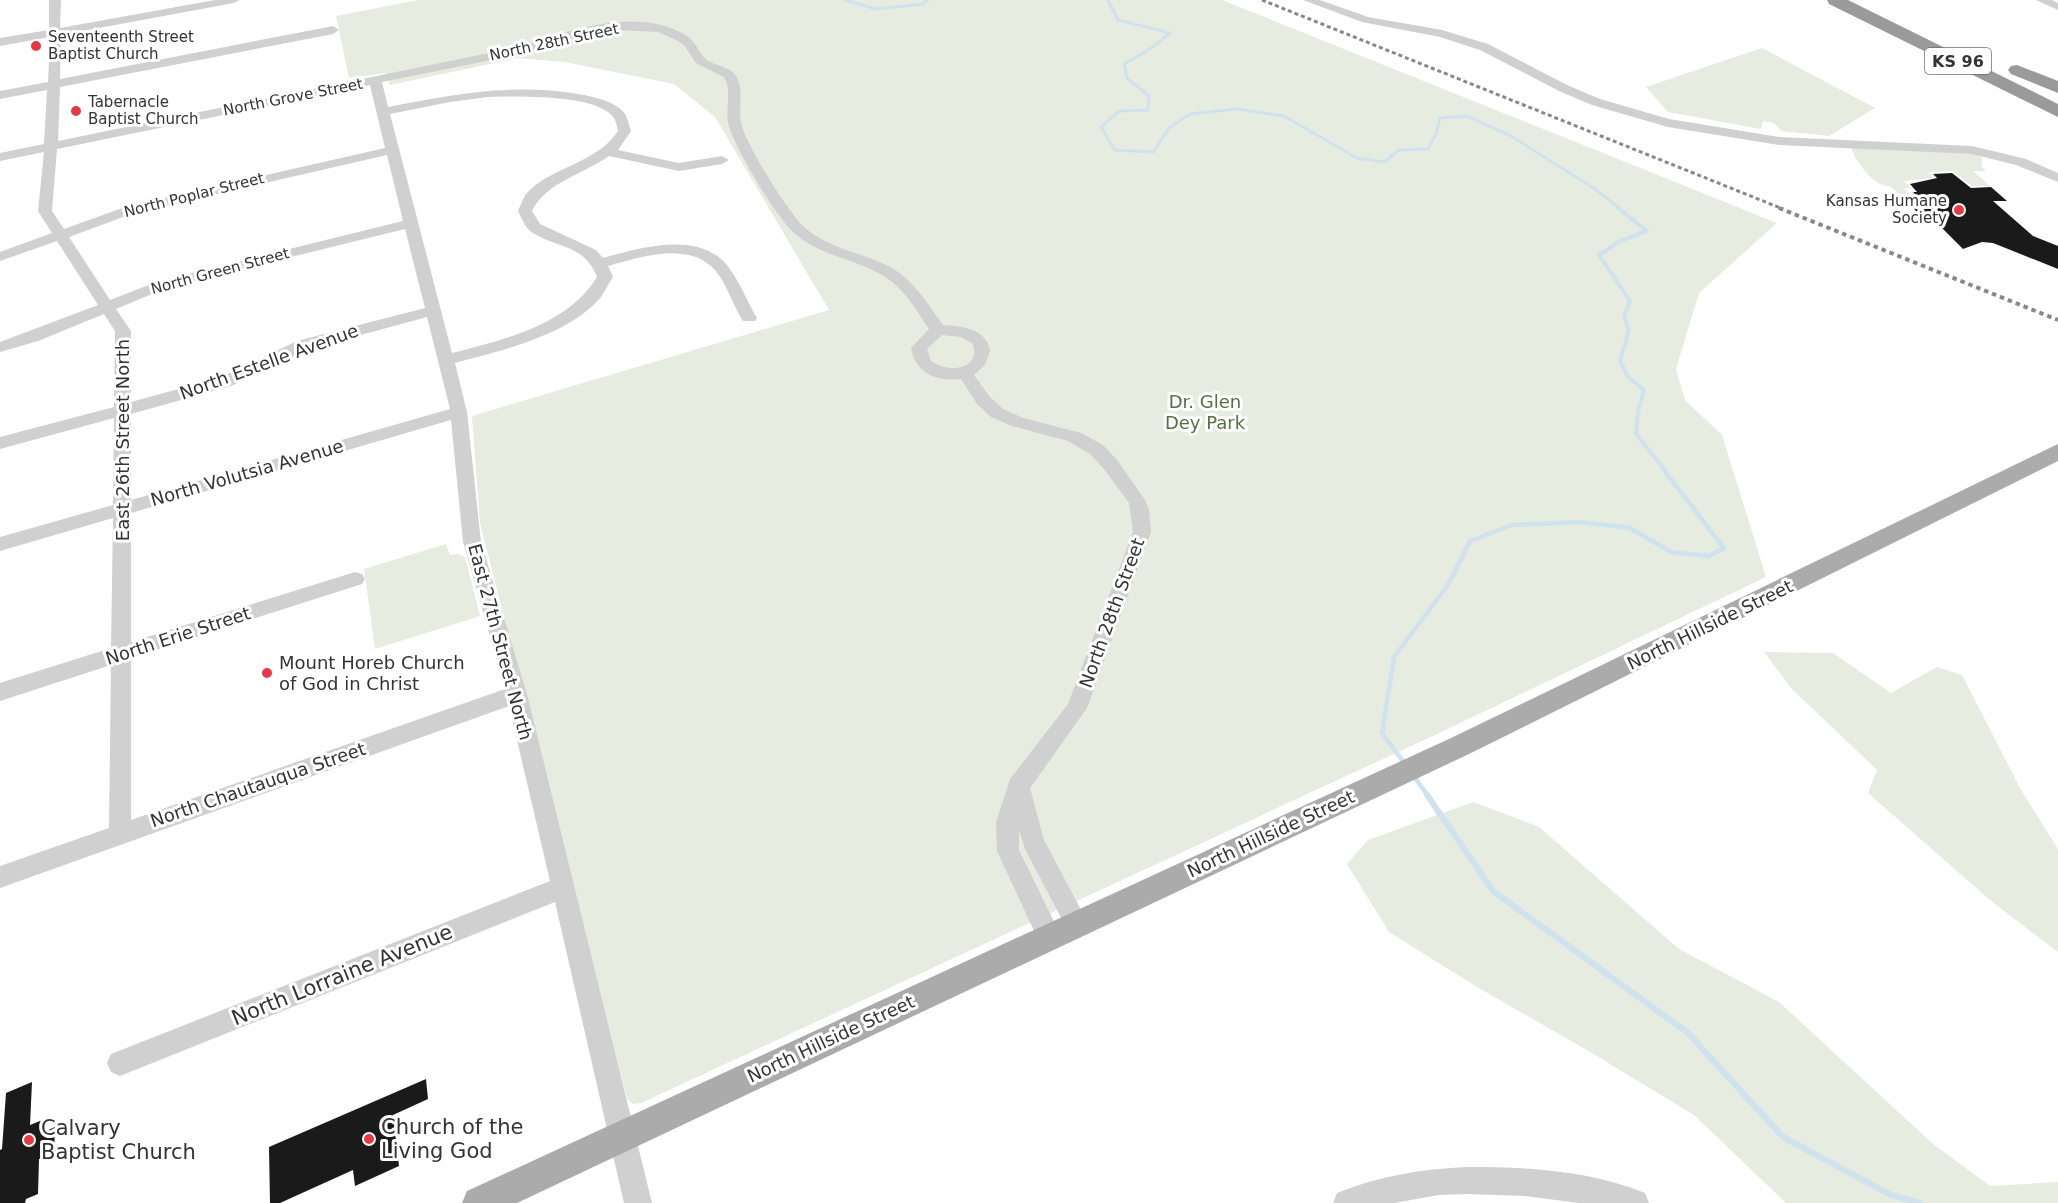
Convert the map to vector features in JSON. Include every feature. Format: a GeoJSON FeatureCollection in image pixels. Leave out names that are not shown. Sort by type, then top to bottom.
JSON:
{"type":"FeatureCollection","features":[{"type":"Feature","properties":{"kind":"highway","name":"KS 96"},"geometry":{"type":"LineString","coordinates":[[1835,0],[1861,5],[1949,41],[2058,94]]}},
{"type":"Feature","properties":{"kind":"highway","name":"KS 96"},"geometry":{"type":"LineString","coordinates":[[1861,5],[2058,111]]}},
{"type":"Feature","properties":{"kind":"highway"},"geometry":{"type":"LineString","coordinates":[[1861,5],[2058,121]]}},
{"type":"Feature","properties":{"kind":"highway"},"geometry":{"type":"LineString","coordinates":[[1949,41],[2058,88]]}},
{"type":"Feature","properties":{"kind":"main road","name":"North Hillside Street"},"geometry":{"type":"LineString","coordinates":[[479,1203],[1460,746],[1637,661],[2058,452]]}},
{"type":"Feature","properties":{"kind":"street","name":"East 26th Street North"},"geometry":{"type":"LineString","coordinates":[[55,0],[56,33],[51,146],[45,211],[123,331],[120,833]]}},
{"type":"Feature","properties":{"kind":"street"},"geometry":{"type":"LineString","coordinates":[[0,42],[234,0]]}},
{"type":"Feature","properties":{"kind":"street"},"geometry":{"type":"LineString","coordinates":[[1309,0],[1366,20],[1442,34],[1484,47],[1588,98],[1668,123],[1779,141],[1972,150],[2022,162],[2058,178]]}},
{"type":"Feature","properties":{"kind":"street"},"geometry":{"type":"LineString","coordinates":[[2042,0],[2058,7]]}},
{"type":"Feature","properties":{"kind":"street","name":"North 28th Street"},"geometry":{"type":"LineString","coordinates":[[375,80],[516,51],[599,29],[638,27],[660,30],[681,37],[689,42],[704,63],[729,74],[733,82],[735,126],[796,227],[812,240],[843,255],[872,265],[898,279],[916,297],[938,330]]}},
{"type":"Feature","properties":{"kind":"street"},"geometry":{"type":"LineString","coordinates":[[0,95],[333,30]]}},
{"type":"Feature","properties":{"kind":"street","name":"East 27th Street North"},"geometry":{"type":"LineString","coordinates":[[375,80],[459,412],[472,542],[517,694],[638,1203]]}},
{"type":"Feature","properties":{"kind":"street","name":"North Grove Street"},"geometry":{"type":"LineString","coordinates":[[0,157],[375,80]]}},
{"type":"Feature","properties":{"kind":"street"},"geometry":{"type":"LineString","coordinates":[[383,112],[446,99],[491,93],[528,93],[573,97],[612,109],[621,118],[625,130],[608,152],[541,188],[530,198],[525,213],[527,220],[534,227],[591,253],[600,264],[605,277],[597,292],[573,312],[556,322],[522,337],[447,360]]}},
{"type":"Feature","properties":{"kind":"street","name":"North Poplar Street"},"geometry":{"type":"LineString","coordinates":[[0,257],[130,210],[393,150]]}},
{"type":"Feature","properties":{"kind":"street"},"geometry":{"type":"LineString","coordinates":[[608,152],[679,167],[722,160]]}},
{"type":"Feature","properties":{"kind":"street","name":"North Green Street"},"geometry":{"type":"LineString","coordinates":[[0,347],[164,284],[411,223]]}},
{"type":"Feature","properties":{"kind":"street"},"geometry":{"type":"LineString","coordinates":[[600,264],[650,250],[696,252],[721,267],[749,318]]}},
{"type":"Feature","properties":{"kind":"street","name":"North Estelle Avenue"},"geometry":{"type":"LineString","coordinates":[[0,443],[225,382],[303,345],[434,310]]}},
{"type":"Feature","properties":{"kind":"street"},"geometry":{"type":"LineString","coordinates":[[938,330],[963,331],[976,337],[983,346],[982,356],[976,366],[965,373],[935,372],[922,361],[919,348],[938,330]]}},
{"type":"Feature","properties":{"kind":"street","name":"North 28th Street"},"geometry":{"type":"LineString","coordinates":[[965,373],[980,396],[996,412],[1025,425],[1074,437],[1098,450],[1109,461],[1142,510],[1142,532],[1077,708],[1018,786],[1007,822],[1008,851],[1050,938]]}},
{"type":"Feature","properties":{"kind":"street","name":"North Volutsia Avenue"},"geometry":{"type":"LineString","coordinates":[[0,544],[459,412]]}},
{"type":"Feature","properties":{"kind":"street","name":"North Erie Street"},"geometry":{"type":"LineString","coordinates":[[0,692],[355,579]]}},
{"type":"Feature","properties":{"kind":"street","name":"North Chautauqua Street"},"geometry":{"type":"LineString","coordinates":[[0,877],[517,694]]}},
{"type":"Feature","properties":{"kind":"street"},"geometry":{"type":"LineString","coordinates":[[1018,786],[1033,842],[1077,925]]}},
{"type":"Feature","properties":{"kind":"street","name":"North Lorraine Avenue"},"geometry":{"type":"LineString","coordinates":[[120,1063],[563,887]]}},
{"type":"Feature","properties":{"kind":"street"},"geometry":{"type":"LineString","coordinates":[[1347,1203],[1412,1185],[1471,1180],[1549,1185],[1608,1194],[1635,1203]]}},
{"type":"Feature","properties":{"kind":"green space","name":"Dr. Glen Dey Park"},"geometry":{"type":"Polygon","coordinates":[[[419,0],[1222,0],[1777,223],[1699,293],[1676,369],[1685,400],[1722,435],[1766,577],[1439,733],[641,1103],[633,1104],[627,1099],[480,523],[472,416],[829,310],[715,117],[674,84],[565,62],[518,58],[390,85],[386,73],[349,78],[336,16],[419,0]]]}},
{"type":"Feature","properties":{"kind":"green space"},"geometry":{"type":"Polygon","coordinates":[[[1762,48],[1875,108],[1829,136],[1781,131],[1774,123],[1763,121],[1761,129],[1668,112],[1646,87],[1762,48]]]}},
{"type":"Feature","properties":{"kind":"green space"},"geometry":{"type":"Polygon","coordinates":[[[1851,148],[1979,154],[1982,158],[1982,167],[1986,171],[1973,171],[1990,186],[1972,186],[1953,171],[1928,172],[1933,178],[1903,181],[1911,187],[1904,189],[1912,195],[1901,195],[1890,186],[1884,186],[1872,179],[1851,148]]]}},
{"type":"Feature","properties":{"kind":"green space"},"geometry":{"type":"Polygon","coordinates":[[[446,544],[450,555],[458,554],[465,557],[480,616],[375,649],[364,569],[446,544]]]}},
{"type":"Feature","properties":{"kind":"green space"},"geometry":{"type":"Polygon","coordinates":[[[1764,652],[1833,653],[1891,693],[1937,667],[1962,675],[2021,790],[2058,849],[2058,952],[1990,900],[1868,793],[1877,770],[1792,689],[1764,652]]]}},
{"type":"Feature","properties":{"kind":"green space"},"geometry":{"type":"Polygon","coordinates":[[[1473,802],[1539,827],[1679,949],[1779,1002],[1933,1144],[1990,1186],[2058,1182],[2058,1203],[1786,1203],[1694,1115],[1477,987],[1389,932],[1347,864],[1368,840],[1473,802]]]}},
{"type":"Feature","properties":{"kind":"building","name":"Kansas Humane Society"},"geometry":{"type":"Polygon","coordinates":[[[1952,173],[1971,188],[1991,187],[2007,201],[1993,201],[2033,236],[2058,246],[2058,269],[1993,243],[1982,242],[1963,249],[1926,212],[1916,211],[1904,197],[1918,197],[1910,184],[1937,178],[1933,174],[1952,173]]]}},
{"type":"Feature","properties":{"kind":"building","name":"Church of the Living God"},"geometry":{"type":"Polygon","coordinates":[[[426,1079],[428,1099],[393,1115],[399,1166],[355,1186],[353,1170],[280,1203],[270,1203],[269,1147],[426,1079]]]}},
{"type":"Feature","properties":{"kind":"building","name":"Calvary Baptist Church"},"geometry":{"type":"Polygon","coordinates":[[[32,1082],[30,1125],[45,1119],[44,1132],[55,1127],[54,1153],[39,1159],[38,1194],[26,1199],[25,1203],[0,1203],[0,1150],[2,1149],[6,1093],[32,1082]]]}},
{"type":"Feature","properties":{"kind":"waterway"},"geometry":{"type":"LineString","coordinates":[[845,0],[876,9],[923,4],[928,0]]}},
{"type":"Feature","properties":{"kind":"waterway"},"geometry":{"type":"LineString","coordinates":[[1108,0],[1118,20],[1170,33],[1153,47],[1124,64],[1127,78],[1149,96],[1148,110],[1119,111],[1101,127],[1115,150],[1153,152],[1169,128],[1190,114],[1237,109],[1284,116],[1357,158],[1384,162],[1399,150],[1428,149],[1436,134],[1440,118],[1467,116],[1511,136],[1595,189],[1620,209]]}},
{"type":"Feature","properties":{"kind":"waterway"},"geometry":{"type":"LineString","coordinates":[[1618,208],[1647,231],[1620,241],[1599,255],[1630,301],[1624,317],[1629,330],[1620,361],[1628,377],[1644,390],[1638,412],[1636,434],[1665,470]]}},
{"type":"Feature","properties":{"kind":"waterway"},"geometry":{"type":"LineString","coordinates":[[1405,764],[1382,733],[1394,657],[1448,585],[1470,541],[1512,525],[1580,522],[1630,528],[1671,552],[1709,556],[1724,548],[1663,469]]}},
{"type":"Feature","properties":{"kind":"waterway"},"geometry":{"type":"LineString","coordinates":[[1413,775],[1428,796]]}},
{"type":"Feature","properties":{"kind":"waterway"},"geometry":{"type":"LineString","coordinates":[[1427,795],[1493,891],[1688,1033],[1783,1137],[1891,1195],[1920,1203]]}},
{"type":"Feature","properties":{"kind":"railway"},"geometry":{"type":"LineString","coordinates":[[1262,0],[1783,209]]}},
{"type":"Feature","properties":{"kind":"railway"},"geometry":{"type":"LineString","coordinates":[[1779,208],[2058,320]]}},
{"type":"Feature","properties":{"kind":"place","name":"Seventeenth Street Baptist Church"},"geometry":{"type":"Point","coordinates":[36,46]}},
{"type":"Feature","properties":{"kind":"place","name":"Tabernacle Baptist Church"},"geometry":{"type":"Point","coordinates":[76,111]}},
{"type":"Feature","properties":{"kind":"place","name":"Kansas Humane Society"},"geometry":{"type":"Point","coordinates":[1959,210]}},
{"type":"Feature","properties":{"kind":"place","name":"Mount Horeb Church of God in Christ"},"geometry":{"type":"Point","coordinates":[267,673]}},
{"type":"Feature","properties":{"kind":"place","name":"Church of the Living God"},"geometry":{"type":"Point","coordinates":[369,1139]}},
{"type":"Feature","properties":{"kind":"place","name":"Calvary Baptist Church"},"geometry":{"type":"Point","coordinates":[29,1140]}}]}
